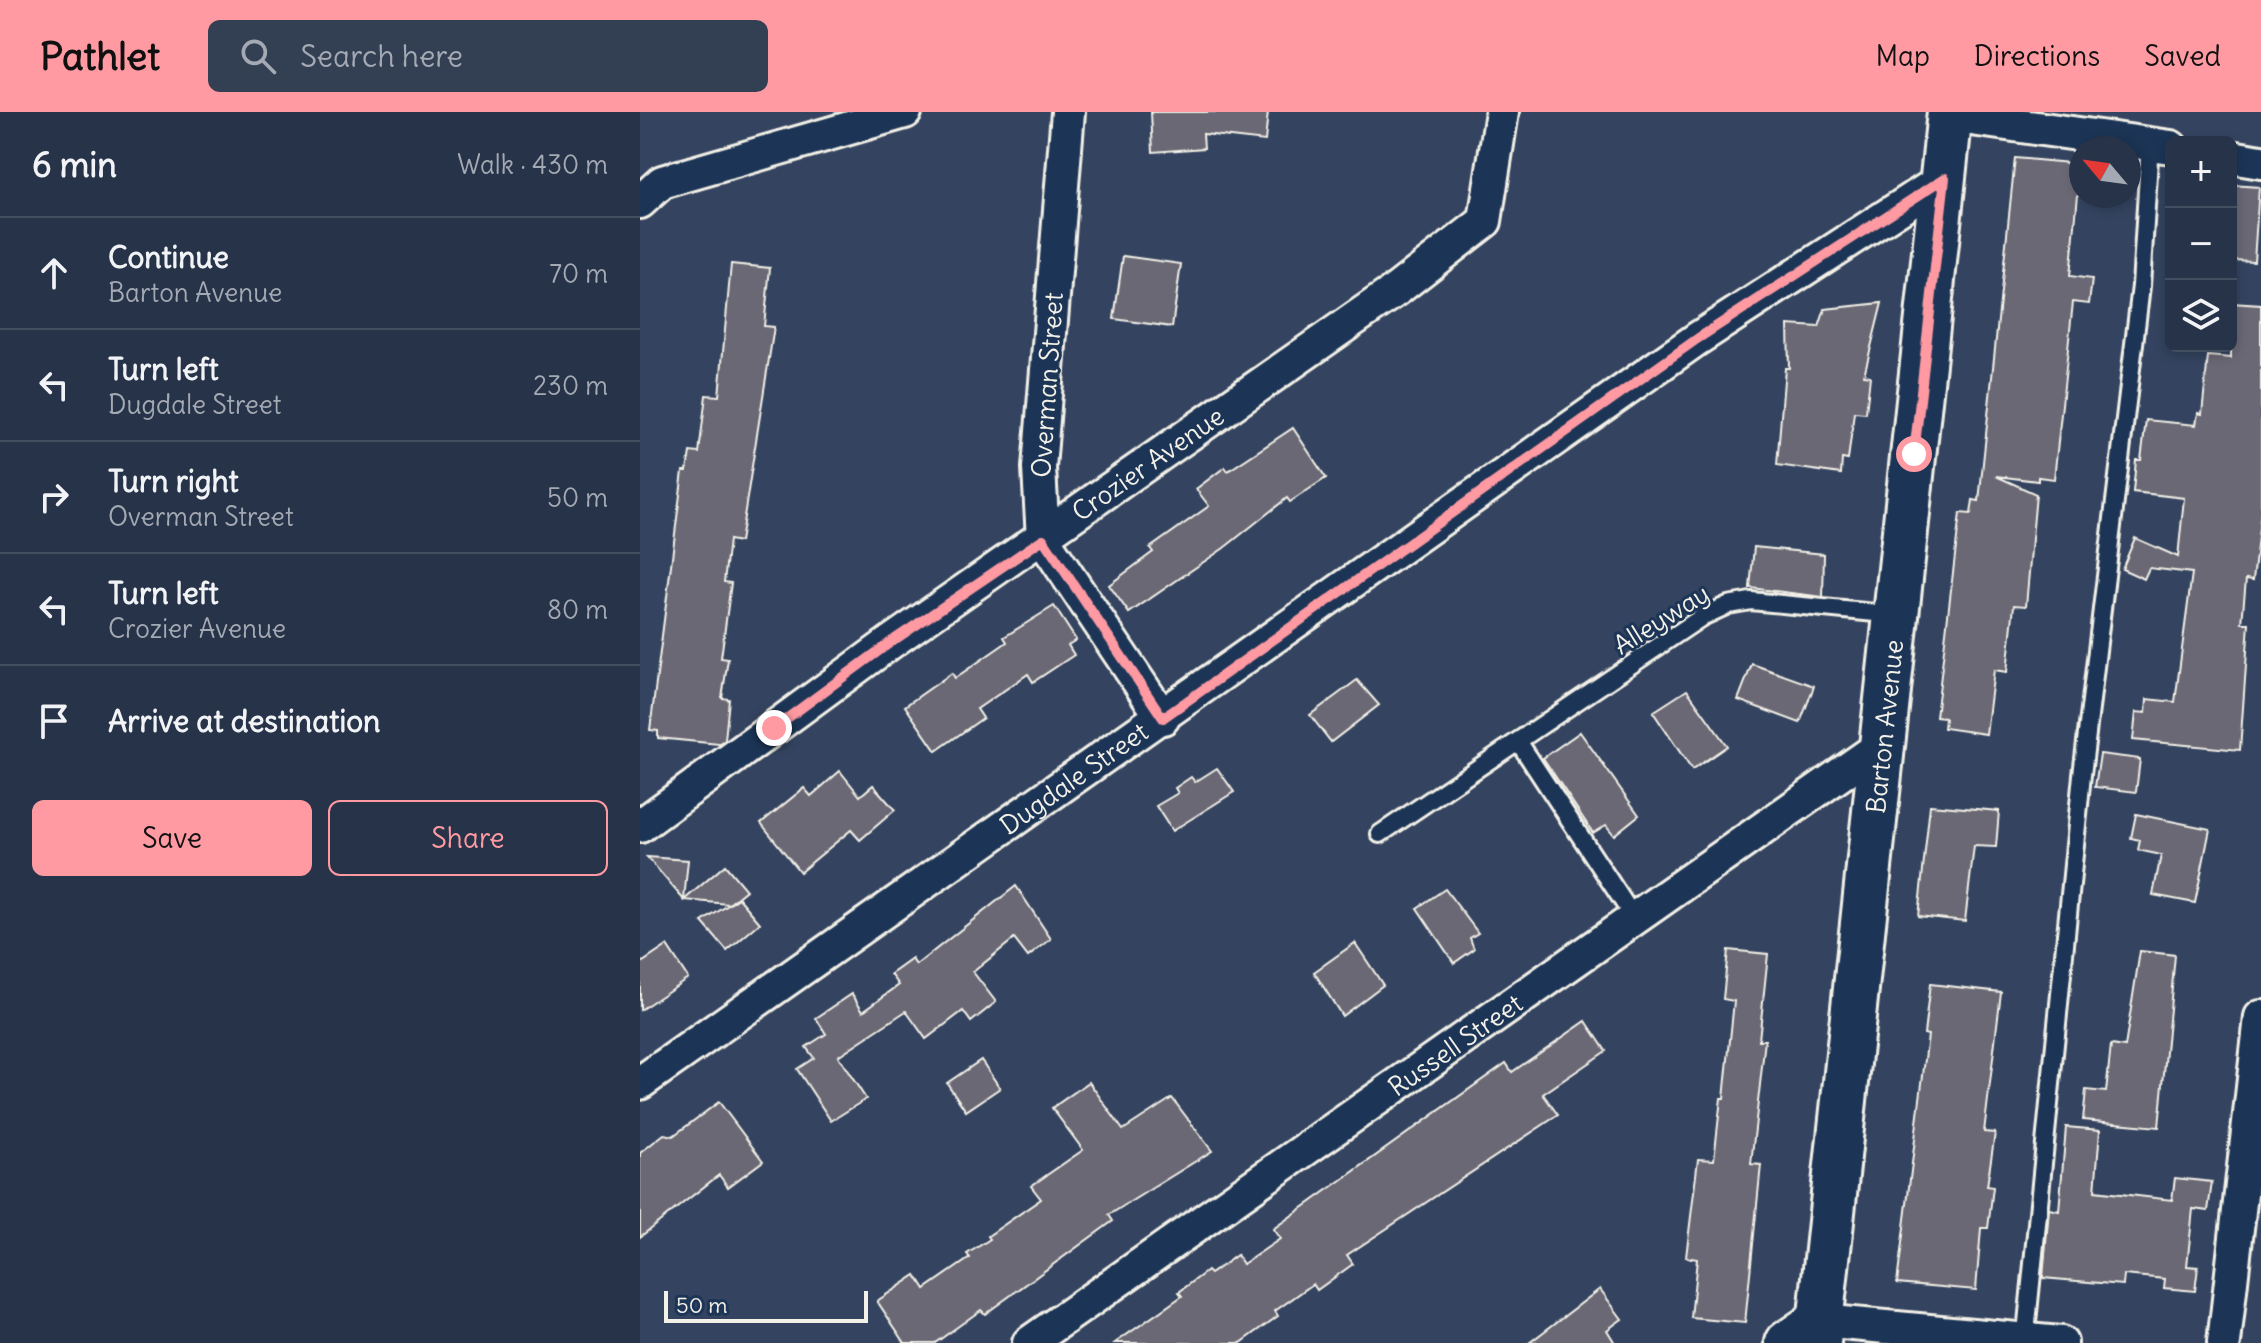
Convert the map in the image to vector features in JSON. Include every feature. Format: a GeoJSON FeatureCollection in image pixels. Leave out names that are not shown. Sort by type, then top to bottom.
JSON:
{"type":"FeatureCollection","features":[{"type":"Feature","properties":{"kind":"main road","name":"Barton Avenue"},"geometry":{"type":"LineString","coordinates":[[1809,1336],[1882,745],[1950,114]]}},
{"type":"Feature","properties":{"kind":"street"},"geometry":{"type":"LineString","coordinates":[[640,202],[662,182],[905,112]]}},
{"type":"Feature","properties":{"kind":"street","name":"Overman Street"},"geometry":{"type":"LineString","coordinates":[[1043,539],[1039,468],[1068,112]]}},
{"type":"Feature","properties":{"kind":"street","name":"Crozier Avenue"},"geometry":{"type":"LineString","coordinates":[[640,826],[891,642],[1043,539],[1396,290],[1485,221],[1502,112]]}},
{"type":"Feature","properties":{"kind":"street"},"geometry":{"type":"LineString","coordinates":[[1950,114],[2160,145]]}},
{"type":"Feature","properties":{"kind":"street"},"geometry":{"type":"LineString","coordinates":[[2237,158],[2261,162]]}},
{"type":"Feature","properties":{"kind":"street","name":"Dugdale Street"},"geometry":{"type":"LineString","coordinates":[[640,1083],[1163,718],[1697,339],[1945,178]]}},
{"type":"Feature","properties":{"kind":"street"},"geometry":{"type":"LineString","coordinates":[[1043,539],[1163,718]]}},
{"type":"Feature","properties":{"kind":"street","name":"Russell Street"},"geometry":{"type":"LineString","coordinates":[[1029,1343],[1882,745]]}},
{"type":"Feature","properties":{"kind":"street"},"geometry":{"type":"LineString","coordinates":[[2224,1343],[2261,1017]]}},
{"type":"Feature","properties":{"kind":"street"},"geometry":{"type":"LineString","coordinates":[[1809,1336],[2061,1343]]}},
{"type":"Feature","properties":{"kind":"lane"},"geometry":{"type":"LineString","coordinates":[[2025,1342],[2082,775],[2160,145]]}},
{"type":"Feature","properties":{"kind":"lane","name":"Alleyway"},"geometry":{"type":"LineString","coordinates":[[1380,834],[1702,617],[1728,605],[1751,601],[1896,615]]}},
{"type":"Feature","properties":{"kind":"lane"},"geometry":{"type":"LineString","coordinates":[[1518,741],[1634,918]]}},
{"type":"Feature","properties":{"kind":"building"},"geometry":{"type":"Polygon","coordinates":[[[1151,112],[1268,112],[1265,141],[1203,134],[1204,148],[1153,152],[1151,112]]]}},
{"type":"Feature","properties":{"kind":"building"},"geometry":{"type":"Polygon","coordinates":[[[2015,158],[2069,163],[2069,208],[2077,208],[2070,276],[2092,279],[2089,304],[2073,302],[2054,479],[2038,477],[2038,481],[1996,476],[2036,494],[2026,606],[2014,605],[2007,672],[1994,670],[1986,734],[1944,728],[1945,718],[1936,717],[1960,513],[1971,514],[1973,500],[1979,501],[2015,158]]]}},
{"type":"Feature","properties":{"kind":"building"},"geometry":{"type":"Polygon","coordinates":[[[2237,185],[2259,187],[2254,261],[2237,260],[2237,185]]]}},
{"type":"Feature","properties":{"kind":"building"},"geometry":{"type":"Polygon","coordinates":[[[1123,256],[1181,264],[1172,327],[1114,319],[1123,256]]]}},
{"type":"Feature","properties":{"kind":"building"},"geometry":{"type":"Polygon","coordinates":[[[731,264],[770,268],[764,326],[774,327],[740,542],[729,540],[724,582],[731,583],[721,658],[728,659],[722,698],[729,699],[725,740],[719,744],[658,738],[658,731],[650,730],[683,471],[687,471],[690,452],[699,453],[706,395],[719,396],[731,264]]]}},
{"type":"Feature","properties":{"kind":"building"},"geometry":{"type":"Polygon","coordinates":[[[1882,303],[1864,375],[1870,376],[1866,413],[1854,412],[1848,460],[1842,459],[1841,474],[1777,465],[1785,368],[1789,368],[1788,325],[1819,327],[1825,309],[1882,303]]]}},
{"type":"Feature","properties":{"kind":"building"},"geometry":{"type":"Polygon","coordinates":[[[2237,303],[2261,305],[2261,511],[2253,580],[2246,579],[2242,623],[2249,623],[2240,750],[2133,740],[2136,712],[2146,713],[2147,699],[2175,702],[2192,573],[2149,568],[2144,579],[2122,569],[2135,538],[2178,557],[2184,498],[2133,492],[2136,460],[2141,460],[2146,420],[2196,425],[2198,413],[2202,414],[2208,356],[2231,358],[2231,352],[2237,352],[2237,303]]]}},
{"type":"Feature","properties":{"kind":"building"},"geometry":{"type":"Polygon","coordinates":[[[1293,428],[1326,478],[1290,502],[1287,498],[1224,548],[1129,613],[1109,585],[1153,552],[1150,548],[1209,506],[1196,489],[1225,467],[1228,471],[1293,428]]]}},
{"type":"Feature","properties":{"kind":"building"},"geometry":{"type":"Polygon","coordinates":[[[1754,547],[1824,554],[1823,597],[1750,588],[1754,547]]]}},
{"type":"Feature","properties":{"kind":"building"},"geometry":{"type":"Polygon","coordinates":[[[1054,606],[1076,640],[1068,645],[1074,655],[1033,682],[1028,674],[977,709],[983,718],[936,751],[905,706],[952,673],[955,678],[1007,642],[1004,637],[1054,606]]]}},
{"type":"Feature","properties":{"kind":"building"},"geometry":{"type":"Polygon","coordinates":[[[1752,664],[1814,686],[1800,723],[1738,700],[1752,664]]]}},
{"type":"Feature","properties":{"kind":"building"},"geometry":{"type":"Polygon","coordinates":[[[1357,680],[1379,705],[1331,742],[1310,715],[1357,680]]]}},
{"type":"Feature","properties":{"kind":"building"},"geometry":{"type":"Polygon","coordinates":[[[1687,690],[1727,746],[1692,770],[1653,712],[1687,690]]]}},
{"type":"Feature","properties":{"kind":"building"},"geometry":{"type":"Polygon","coordinates":[[[1580,732],[1639,815],[1614,835],[1606,825],[1593,833],[1543,758],[1580,732]]]}},
{"type":"Feature","properties":{"kind":"building"},"geometry":{"type":"Polygon","coordinates":[[[2100,754],[2140,759],[2136,792],[2095,787],[2100,754]]]}},
{"type":"Feature","properties":{"kind":"building"},"geometry":{"type":"Polygon","coordinates":[[[1217,768],[1234,792],[1172,831],[1156,806],[1178,793],[1175,788],[1191,777],[1195,782],[1217,768]]]}},
{"type":"Feature","properties":{"kind":"building"},"geometry":{"type":"Polygon","coordinates":[[[840,771],[860,796],[873,785],[895,810],[860,840],[851,830],[800,872],[761,823],[804,788],[811,796],[840,771]]]}},
{"type":"Feature","properties":{"kind":"building"},"geometry":{"type":"Polygon","coordinates":[[[1930,805],[1999,811],[1996,847],[1974,846],[1965,921],[1918,916],[1930,805]]]}},
{"type":"Feature","properties":{"kind":"building"},"geometry":{"type":"Polygon","coordinates":[[[2136,814],[2210,829],[2195,903],[2153,895],[2161,855],[2138,850],[2140,840],[2131,838],[2136,814]]]}},
{"type":"Feature","properties":{"kind":"building"},"geometry":{"type":"Polygon","coordinates":[[[647,857],[688,860],[684,900],[647,857]]]}},
{"type":"Feature","properties":{"kind":"building"},"geometry":{"type":"Polygon","coordinates":[[[725,865],[746,890],[729,904],[684,900],[725,865]]]}},
{"type":"Feature","properties":{"kind":"building"},"geometry":{"type":"Polygon","coordinates":[[[1016,886],[1051,939],[1028,957],[1014,939],[973,972],[996,1002],[971,1022],[963,1011],[926,1039],[906,1011],[838,1056],[866,1099],[831,1121],[797,1069],[814,1058],[806,1047],[826,1034],[816,1018],[852,994],[863,1011],[899,985],[891,974],[912,959],[916,965],[1016,886]]]}},
{"type":"Feature","properties":{"kind":"building"},"geometry":{"type":"Polygon","coordinates":[[[1445,889],[1478,933],[1470,938],[1474,949],[1454,963],[1417,908],[1445,889]]]}},
{"type":"Feature","properties":{"kind":"building"},"geometry":{"type":"Polygon","coordinates":[[[739,898],[760,923],[727,951],[702,922],[739,898]]]}},
{"type":"Feature","properties":{"kind":"building"},"geometry":{"type":"Polygon","coordinates":[[[1355,943],[1383,985],[1342,1016],[1314,972],[1355,943]]]}},
{"type":"Feature","properties":{"kind":"building"},"geometry":{"type":"Polygon","coordinates":[[[667,946],[688,978],[640,1010],[640,964],[667,946]]]}},
{"type":"Feature","properties":{"kind":"building"},"geometry":{"type":"Polygon","coordinates":[[[1728,950],[1768,954],[1759,1040],[1765,1040],[1751,1164],[1761,1165],[1745,1323],[1691,1318],[1697,1259],[1686,1257],[1698,1159],[1714,1160],[1721,1098],[1724,1098],[1734,1001],[1723,999],[1728,950]]]}},
{"type":"Feature","properties":{"kind":"building"},"geometry":{"type":"Polygon","coordinates":[[[2140,951],[2175,955],[2159,1127],[2083,1120],[2086,1090],[2106,1092],[2111,1045],[2125,1047],[2140,951]]]}},
{"type":"Feature","properties":{"kind":"building"},"geometry":{"type":"Polygon","coordinates":[[[1930,984],[2001,992],[1984,1132],[1995,1133],[1987,1186],[1993,1187],[1988,1228],[1981,1228],[1976,1290],[1897,1283],[1928,1035],[1924,1034],[1930,984]]]}},
{"type":"Feature","properties":{"kind":"building"},"geometry":{"type":"Polygon","coordinates":[[[1586,1021],[1606,1051],[1543,1094],[1558,1115],[1347,1255],[1353,1264],[1317,1290],[1313,1284],[1275,1311],[1278,1316],[1241,1343],[1115,1343],[1182,1296],[1179,1292],[1207,1271],[1210,1274],[1237,1255],[1243,1264],[1280,1239],[1273,1229],[1506,1063],[1512,1072],[1586,1021]]]}},
{"type":"Feature","properties":{"kind":"building"},"geometry":{"type":"Polygon","coordinates":[[[981,1060],[1000,1088],[966,1111],[947,1083],[981,1060]]]}},
{"type":"Feature","properties":{"kind":"building"},"geometry":{"type":"Polygon","coordinates":[[[1089,1082],[1123,1130],[1172,1098],[1212,1151],[1109,1215],[1113,1221],[985,1314],[981,1310],[935,1343],[905,1343],[877,1301],[916,1275],[925,1289],[970,1258],[967,1254],[990,1239],[988,1236],[1041,1199],[1031,1186],[1083,1150],[1052,1108],[1089,1082]]]}},
{"type":"Feature","properties":{"kind":"building"},"geometry":{"type":"Polygon","coordinates":[[[719,1102],[763,1161],[728,1187],[719,1175],[640,1237],[640,1153],[664,1134],[673,1136],[719,1102]]]}},
{"type":"Feature","properties":{"kind":"building"},"geometry":{"type":"Polygon","coordinates":[[[2066,1127],[2100,1130],[2095,1191],[2172,1200],[2175,1178],[2212,1182],[2208,1211],[2193,1209],[2187,1266],[2198,1267],[2195,1291],[2164,1288],[2165,1279],[2124,1275],[2123,1285],[2043,1278],[2049,1209],[2059,1211],[2066,1127]]]}},
{"type":"Feature","properties":{"kind":"building"},"geometry":{"type":"Polygon","coordinates":[[[1600,1289],[1622,1319],[1607,1330],[1615,1343],[1529,1343],[1600,1289]]]}},
{"type":"Feature","properties":{"kind":"route"},"geometry":{"type":"LineString","coordinates":[[774,728],[891,642],[1043,539],[1163,718],[1697,339],[1945,178],[1914,454]]}}]}
